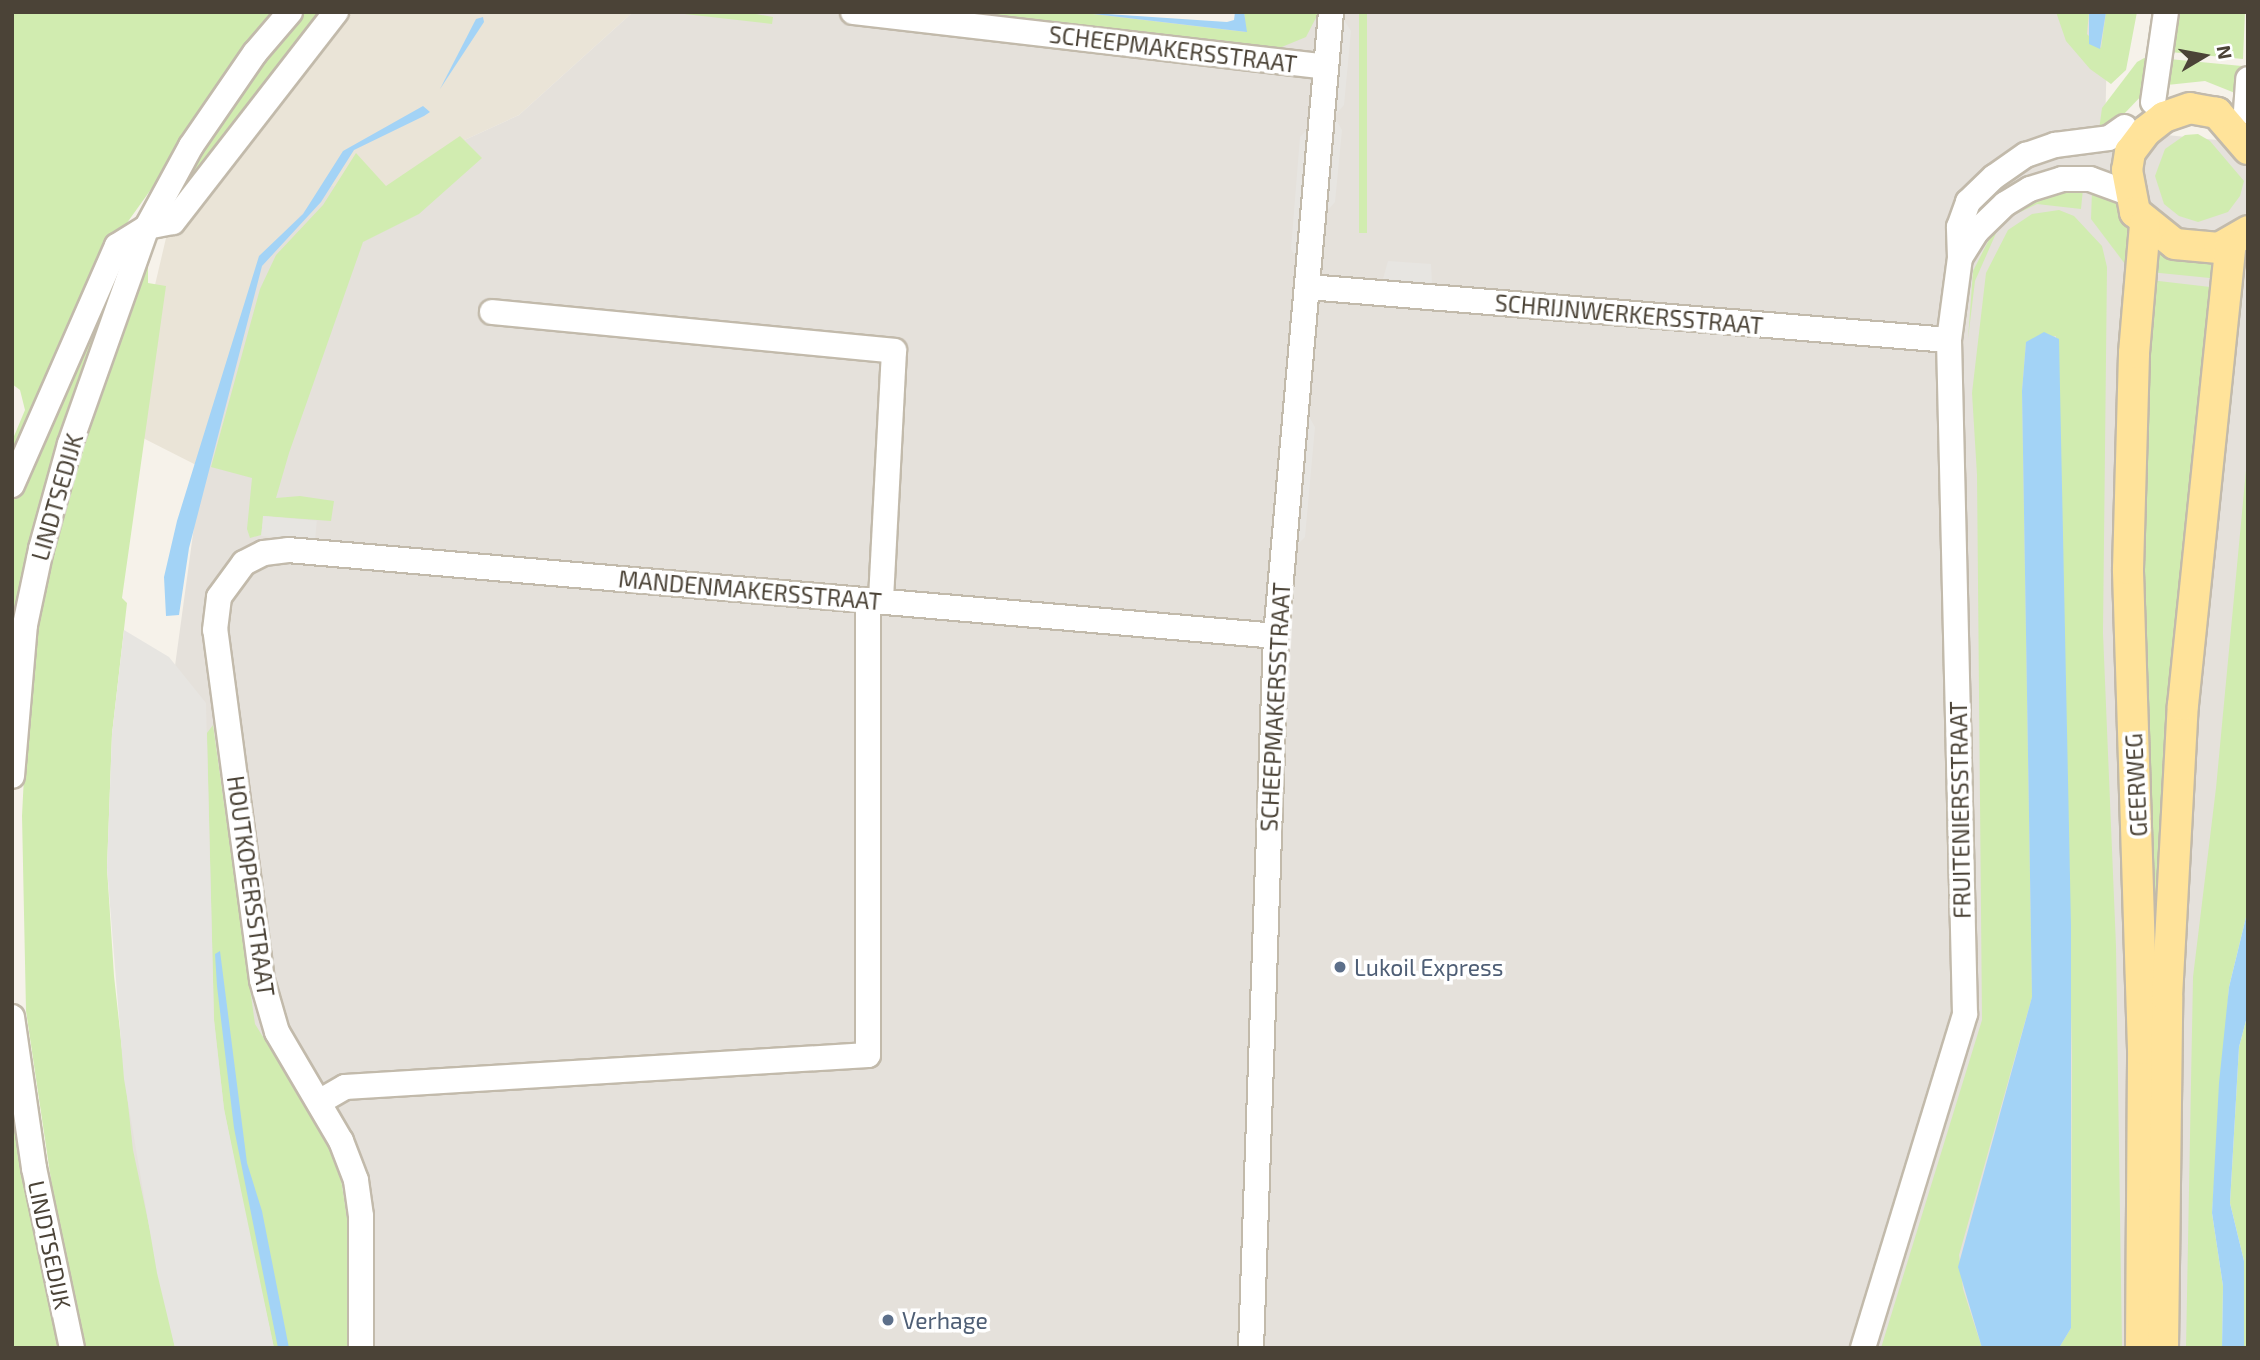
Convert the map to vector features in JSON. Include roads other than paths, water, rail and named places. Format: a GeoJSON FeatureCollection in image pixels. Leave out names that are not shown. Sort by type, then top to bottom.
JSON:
{"type":"FeatureCollection","features":[{"type":"Feature","properties":{"kind":"main road"},"geometry":{"type":"LineString","coordinates":[[2242,247],[2204,250],[2186,248],[2145,224],[2128,193],[2130,152],[2143,118],[2188,88],[2204,90],[2247,113]]}},
{"type":"Feature","properties":{"kind":"main road"},"geometry":{"type":"LineString","coordinates":[[2143,118],[2205,109],[2227,121],[2248,149]]}},
{"type":"Feature","properties":{"kind":"main road","name":"GEERWEG"},"geometry":{"type":"LineString","coordinates":[[2141,1348],[2143,1037],[2129,555],[2134,353],[2145,224]]}},
{"type":"Feature","properties":{"kind":"main road","name":"GEERWEG"},"geometry":{"type":"LineString","coordinates":[[2163,1348],[2166,997],[2182,719],[2220,331],[2242,247]]}},
{"type":"Feature","properties":{"kind":"street","name":"LINDTSEDIJK"},"geometry":{"type":"LineString","coordinates":[[12,776],[25,625],[41,549],[71,444],[147,227],[191,146],[255,53],[290,12]]}},
{"type":"Feature","properties":{"kind":"street"},"geometry":{"type":"LineString","coordinates":[[12,485],[117,246],[147,227],[173,222],[336,12]]}},
{"type":"Feature","properties":{"kind":"street","name":"SCHEEPMAKERSSTRAAT"},"geometry":{"type":"LineString","coordinates":[[853,12],[1325,67]]}},
{"type":"Feature","properties":{"kind":"street","name":"SCHEEPMAKERSSTRAAT"},"geometry":{"type":"LineString","coordinates":[[1251,1348],[1276,636],[1331,12]]}},
{"type":"Feature","properties":{"kind":"street"},"geometry":{"type":"LineString","coordinates":[[2143,118],[2166,12]]}},
{"type":"Feature","properties":{"kind":"street"},"geometry":{"type":"LineString","coordinates":[[2247,113],[2248,79]]}},
{"type":"Feature","properties":{"kind":"street","name":"FRUITENIERSSTRAAT"},"geometry":{"type":"LineString","coordinates":[[1863,1348],[1965,1014],[1949,340],[1960,258],[1959,226],[1968,202],[1993,177],[2026,155],[2055,145],[2109,138],[2143,118]]}},
{"type":"Feature","properties":{"kind":"street","name":"FRUITENIERSSTRAAT"},"geometry":{"type":"LineString","coordinates":[[1960,258],[1976,232],[2005,204],[2030,189],[2062,179],[2090,179],[2128,193]]}},
{"type":"Feature","properties":{"kind":"street","name":"SCHRIJNWERKERSSTRAAT"},"geometry":{"type":"LineString","coordinates":[[1308,288],[1949,340]]}},
{"type":"Feature","properties":{"kind":"street"},"geometry":{"type":"LineString","coordinates":[[319,1102],[345,1087],[867,1055],[874,601],[894,351],[492,312]]}},
{"type":"Feature","properties":{"kind":"street","name":"MANDENMAKERSSTRAAT"},"geometry":{"type":"LineString","coordinates":[[231,575],[264,554],[288,550],[1276,636]]}},
{"type":"Feature","properties":{"kind":"street","name":"HOUTKOPERSSTRAAT"},"geometry":{"type":"LineString","coordinates":[[231,575],[219,597],[215,630],[262,980],[277,1032],[341,1141],[356,1180],[361,1216],[360,1348]]}},
{"type":"Feature","properties":{"kind":"street","name":"LINDTSEDIJK"},"geometry":{"type":"LineString","coordinates":[[12,1017],[34,1168],[72,1348]]}},
{"type":"Feature","properties":{"kind":"water"},"geometry":{"type":"Polygon","coordinates":[[[1077,12],[1227,22],[1234,20],[1235,12],[1244,12],[1247,32],[1077,12]]]}},
{"type":"Feature","properties":{"kind":"water"},"geometry":{"type":"Polygon","coordinates":[[[2089,12],[2106,12],[2100,49],[2089,44],[2089,12]]]}},
{"type":"Feature","properties":{"kind":"water"},"geometry":{"type":"Polygon","coordinates":[[[483,17],[484,22],[440,89],[476,19],[483,17]]]}},
{"type":"Feature","properties":{"kind":"water"},"geometry":{"type":"Polygon","coordinates":[[[423,106],[430,112],[354,150],[321,202],[262,266],[189,548],[179,615],[166,616],[164,577],[177,521],[259,256],[303,214],[343,151],[423,106]]]}},
{"type":"Feature","properties":{"kind":"water"},"geometry":{"type":"Polygon","coordinates":[[[2044,332],[2059,339],[2071,926],[2071,1328],[2059,1348],[1982,1348],[1958,1267],[2032,997],[2022,391],[2026,342],[2044,332]]]}},
{"type":"Feature","properties":{"kind":"water"},"geometry":{"type":"Polygon","coordinates":[[[2248,909],[2248,1013],[2239,1047],[2230,1203],[2244,1261],[2244,1348],[2222,1348],[2223,1286],[2212,1213],[2219,1083],[2229,987],[2248,909]]]}},
{"type":"Feature","properties":{"kind":"water"},"geometry":{"type":"Polygon","coordinates":[[[220,951],[247,1163],[262,1211],[289,1348],[278,1348],[234,1128],[217,986],[215,954],[220,951]]]}},
{"type":"Feature","properties":{"kind":"place","name":"Lukoil Express"},"geometry":{"type":"Point","coordinates":[1340,967]}},
{"type":"Feature","properties":{"kind":"place","name":"Verhage"},"geometry":{"type":"Point","coordinates":[888,1320]}}]}
